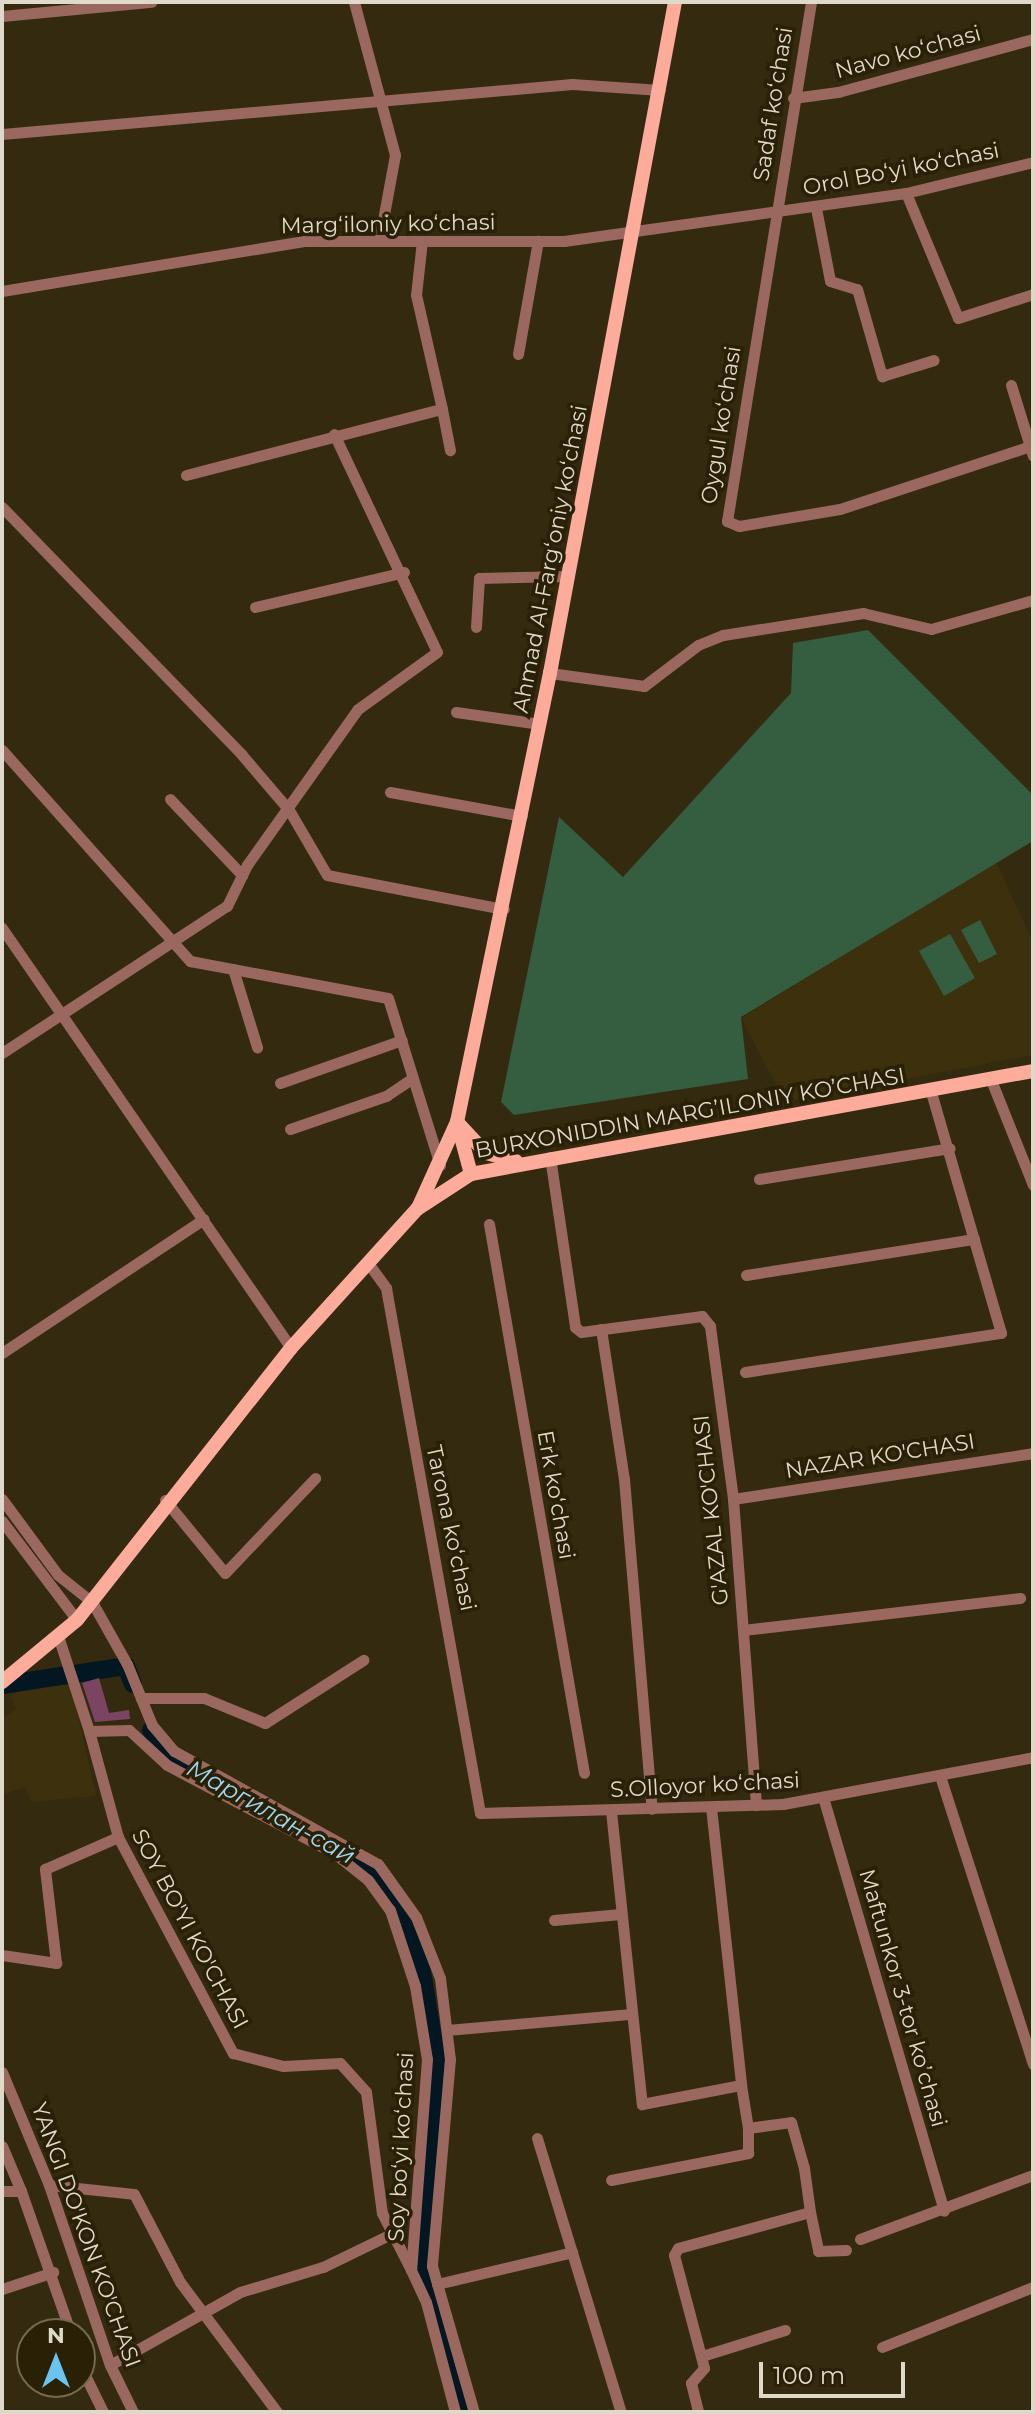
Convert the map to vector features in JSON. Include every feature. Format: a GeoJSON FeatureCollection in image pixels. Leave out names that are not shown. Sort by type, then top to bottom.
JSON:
{"type":"FeatureCollection","features":[{"type":"Feature","properties":{"kind":"main road","name":"Ahmad Al-Fargʻoniy koʻchasi"},"geometry":{"type":"LineString","coordinates":[[417,1209],[441,1166],[457,1122],[504,909],[636,231],[675,2]]}},
{"type":"Feature","properties":{"kind":"main road","name":"BURXONIDDIN MARG’ILONIY KO’CHASI"},"geometry":{"type":"LineString","coordinates":[[2,1682],[77,1620],[165,1500],[291,1348],[417,1209],[471,1174],[550,1157],[931,1092],[1033,1071]]}},
{"type":"Feature","properties":{"kind":"main road"},"geometry":{"type":"LineString","coordinates":[[457,1122],[486,1153],[521,1163]]}},
{"type":"Feature","properties":{"kind":"main road"},"geometry":{"type":"LineString","coordinates":[[457,1122],[471,1174]]}},
{"type":"Feature","properties":{"kind":"street"},"geometry":{"type":"LineString","coordinates":[[2,16],[151,2]]}},
{"type":"Feature","properties":{"kind":"street"},"geometry":{"type":"LineString","coordinates":[[354,2],[395,155],[379,241]]}},
{"type":"Feature","properties":{"kind":"street","name":"Sadaf koʻchasi"},"geometry":{"type":"LineString","coordinates":[[776,213],[811,2]]}},
{"type":"Feature","properties":{"kind":"street","name":"Navo koʻchasi"},"geometry":{"type":"LineString","coordinates":[[793,98],[838,92],[1033,39]]}},
{"type":"Feature","properties":{"kind":"street"},"geometry":{"type":"LineString","coordinates":[[2,134],[383,103],[572,84],[660,90]]}},
{"type":"Feature","properties":{"kind":"street","name":"Orol Boʻyi koʻchasi"},"geometry":{"type":"LineString","coordinates":[[776,213],[906,193],[1033,162]]}},
{"type":"Feature","properties":{"kind":"street"},"geometry":{"type":"LineString","coordinates":[[906,193],[958,318],[1033,294]]}},
{"type":"Feature","properties":{"kind":"street"},"geometry":{"type":"LineString","coordinates":[[816,208],[830,281],[857,289],[881,375],[934,360]]}},
{"type":"Feature","properties":{"kind":"street","name":"Margʻiloniy koʻchasi"},"geometry":{"type":"LineString","coordinates":[[2,291],[304,241],[538,241],[776,213]]}},
{"type":"Feature","properties":{"kind":"street","name":"Oygul koʻchasi"},"geometry":{"type":"LineString","coordinates":[[776,213],[726,513],[730,524],[840,509],[1032,449]]}},
{"type":"Feature","properties":{"kind":"street"},"geometry":{"type":"LineString","coordinates":[[422,241],[416,295],[450,450]]}},
{"type":"Feature","properties":{"kind":"street"},"geometry":{"type":"LineString","coordinates":[[518,354],[538,241]]}},
{"type":"Feature","properties":{"kind":"street"},"geometry":{"type":"LineString","coordinates":[[1011,385],[1032,449]]}},
{"type":"Feature","properties":{"kind":"street"},"geometry":{"type":"LineString","coordinates":[[186,475],[334,434],[442,409]]}},
{"type":"Feature","properties":{"kind":"street"},"geometry":{"type":"LineString","coordinates":[[2,1053],[227,906],[242,875],[358,709],[437,652],[404,572],[334,434]]}},
{"type":"Feature","properties":{"kind":"street"},"geometry":{"type":"LineString","coordinates":[[2,507],[289,810],[327,875],[504,909]]}},
{"type":"Feature","properties":{"kind":"street"},"geometry":{"type":"LineString","coordinates":[[255,607],[404,572]]}},
{"type":"Feature","properties":{"kind":"street"},"geometry":{"type":"LineString","coordinates":[[476,627],[479,578],[569,576]]}},
{"type":"Feature","properties":{"kind":"street"},"geometry":{"type":"LineString","coordinates":[[550,673],[644,686],[698,645],[723,635],[863,613],[931,629],[1033,600]]}},
{"type":"Feature","properties":{"kind":"street"},"geometry":{"type":"LineString","coordinates":[[456,712],[540,724]]}},
{"type":"Feature","properties":{"kind":"street"},"geometry":{"type":"LineString","coordinates":[[2,750],[171,944],[190,961],[385,997],[402,1040],[441,1166]]}},
{"type":"Feature","properties":{"kind":"street"},"geometry":{"type":"LineString","coordinates":[[390,792],[522,816]]}},
{"type":"Feature","properties":{"kind":"street"},"geometry":{"type":"LineString","coordinates":[[170,799],[242,875]]}},
{"type":"Feature","properties":{"kind":"street"},"geometry":{"type":"LineString","coordinates":[[2,928],[291,1348]]}},
{"type":"Feature","properties":{"kind":"street"},"geometry":{"type":"LineString","coordinates":[[233,969],[257,1047]]}},
{"type":"Feature","properties":{"kind":"street"},"geometry":{"type":"LineString","coordinates":[[280,1083],[402,1040]]}},
{"type":"Feature","properties":{"kind":"street"},"geometry":{"type":"LineString","coordinates":[[290,1129],[386,1096],[413,1078]]}},
{"type":"Feature","properties":{"kind":"street"},"geometry":{"type":"LineString","coordinates":[[991,1080],[1033,1185]]}},
{"type":"Feature","properties":{"kind":"street"},"geometry":{"type":"LineString","coordinates":[[745,1372],[1001,1333],[950,1148],[931,1092]]}},
{"type":"Feature","properties":{"kind":"street"},"geometry":{"type":"LineString","coordinates":[[759,1179],[950,1148]]}},
{"type":"Feature","properties":{"kind":"street"},"geometry":{"type":"LineString","coordinates":[[550,1157],[573,1320],[581,1332],[601,1329],[624,1479],[652,1809]]}},
{"type":"Feature","properties":{"kind":"street"},"geometry":{"type":"LineString","coordinates":[[2,1353],[204,1219]]}},
{"type":"Feature","properties":{"kind":"street","name":"Erk koʻchasi"},"geometry":{"type":"LineString","coordinates":[[489,1224],[584,1773]]}},
{"type":"Feature","properties":{"kind":"street"},"geometry":{"type":"LineString","coordinates":[[746,1275],[974,1239]]}},
{"type":"Feature","properties":{"kind":"street","name":"Tarona koʻchasi"},"geometry":{"type":"LineString","coordinates":[[368,1263],[386,1288],[452,1627],[475,1807]]}},
{"type":"Feature","properties":{"kind":"street","name":"G'AZAL KO'CHASI"},"geometry":{"type":"LineString","coordinates":[[601,1329],[707,1319],[733,1499],[756,1805]]}},
{"type":"Feature","properties":{"kind":"street","name":"NAZAR KO'CHASI"},"geometry":{"type":"LineString","coordinates":[[733,1499],[1033,1453]]}},
{"type":"Feature","properties":{"kind":"street"},"geometry":{"type":"LineString","coordinates":[[165,1500],[225,1573],[315,1478]]}},
{"type":"Feature","properties":{"kind":"street"},"geometry":{"type":"LineString","coordinates":[[2,1499],[58,1575],[92,1602]]}},
{"type":"Feature","properties":{"kind":"street"},"geometry":{"type":"LineString","coordinates":[[2,1521],[77,1620]]}},
{"type":"Feature","properties":{"kind":"street"},"geometry":{"type":"LineString","coordinates":[[743,1630],[1020,1598]]}},
{"type":"Feature","properties":{"kind":"street","name":"Soy boʻyi koʻchasi"},"geometry":{"type":"LineString","coordinates":[[92,1602],[152,1725],[174,1751],[378,1864],[416,1917],[431,1951],[450,2059],[432,2266],[474,2412]]}},
{"type":"Feature","properties":{"kind":"street"},"geometry":{"type":"LineString","coordinates":[[58,1636],[77,1683],[89,1731]]}},
{"type":"Feature","properties":{"kind":"street"},"geometry":{"type":"LineString","coordinates":[[141,1698],[204,1698],[265,1723],[363,1660]]}},
{"type":"Feature","properties":{"kind":"street","name":"Soy boʻyi koʻchasi"},"geometry":{"type":"LineString","coordinates":[[89,1731],[129,1730],[167,1765],[334,1853],[381,1894],[410,1967],[426,2041],[411,2270],[426,2302],[455,2412]]}},
{"type":"Feature","properties":{"kind":"street","name":"SOY BO'YI KO'CHASI"},"geometry":{"type":"LineString","coordinates":[[89,1731],[118,1837],[233,2053],[283,2066],[340,2063],[361,2084],[373,2111],[376,2184],[389,2235],[411,2270]]}},
{"type":"Feature","properties":{"kind":"street","name":"S.Olloyor koʻchasi"},"geometry":{"type":"LineString","coordinates":[[475,1807],[496,1816],[756,1805],[823,1797],[1033,1757]]}},
{"type":"Feature","properties":{"kind":"street"},"geometry":{"type":"LineString","coordinates":[[940,1776],[1031,2048],[1033,2064]]}},
{"type":"Feature","properties":{"kind":"street","name":"Maftunkor 3-tor koʼchasi"},"geometry":{"type":"LineString","coordinates":[[823,1797],[944,2211]]}},
{"type":"Feature","properties":{"kind":"street"},"geometry":{"type":"LineString","coordinates":[[611,2180],[748,2153],[748,2128],[711,1807]]}},
{"type":"Feature","properties":{"kind":"street"},"geometry":{"type":"LineString","coordinates":[[611,1811],[642,2104],[741,2085]]}},
{"type":"Feature","properties":{"kind":"street"},"geometry":{"type":"LineString","coordinates":[[2,1955],[56,1963],[45,1869],[118,1837]]}},
{"type":"Feature","properties":{"kind":"street"},"geometry":{"type":"LineString","coordinates":[[554,1920],[621,1914]]}},
{"type":"Feature","properties":{"kind":"street"},"geometry":{"type":"LineString","coordinates":[[447,2030],[631,2014]]}},
{"type":"Feature","properties":{"kind":"street","name":"YANGI DO'KON KO'CHASI"},"geometry":{"type":"LineString","coordinates":[[2,2072],[49,2185],[110,2365],[133,2412]]}},
{"type":"Feature","properties":{"kind":"street"},"geometry":{"type":"LineString","coordinates":[[748,2128],[794,2124],[818,2251],[846,2250]]}},
{"type":"Feature","properties":{"kind":"street"},"geometry":{"type":"LineString","coordinates":[[537,2138],[621,2412]]}},
{"type":"Feature","properties":{"kind":"street"},"geometry":{"type":"LineString","coordinates":[[2,2146],[53,2272],[66,2318]]}},
{"type":"Feature","properties":{"kind":"street"},"geometry":{"type":"LineString","coordinates":[[860,2239],[944,2211],[1033,2175]]}},
{"type":"Feature","properties":{"kind":"street"},"geometry":{"type":"LineString","coordinates":[[49,2185],[134,2194],[180,2282],[206,2310],[277,2412]]}},
{"type":"Feature","properties":{"kind":"street"},"geometry":{"type":"LineString","coordinates":[[2,2191],[21,2191]]}},
{"type":"Feature","properties":{"kind":"street"},"geometry":{"type":"LineString","coordinates":[[698,2412],[691,2383],[703,2375],[702,2356],[675,2263],[678,2248],[810,2212]]}},
{"type":"Feature","properties":{"kind":"street"},"geometry":{"type":"LineString","coordinates":[[110,2365],[206,2310],[389,2235]]}},
{"type":"Feature","properties":{"kind":"street"},"geometry":{"type":"LineString","coordinates":[[437,2284],[572,2252]]}},
{"type":"Feature","properties":{"kind":"street"},"geometry":{"type":"LineString","coordinates":[[2,2289],[53,2272]]}},
{"type":"Feature","properties":{"kind":"street"},"geometry":{"type":"LineString","coordinates":[[882,2347],[1033,2287]]}},
{"type":"Feature","properties":{"kind":"street"},"geometry":{"type":"LineString","coordinates":[[702,2356],[785,2330]]}},
{"type":"Feature","properties":{"kind":"shaded area"},"geometry":{"type":"Polygon","coordinates":[[[996,862],[1033,942],[1033,1055],[785,1102],[741,1018],[996,862]]]}},
{"type":"Feature","properties":{"kind":"shaded area"},"geometry":{"type":"Polygon","coordinates":[[[58,1670],[73,1693],[96,1796],[31,1802],[25,1787],[2,1795],[2,1718],[16,1710],[11,1696],[58,1670]]]}},
{"type":"Feature","properties":{"kind":"green space"},"geometry":{"type":"Polygon","coordinates":[[[868,630],[1033,795],[1033,841],[741,1017],[748,1079],[514,1115],[501,1102],[559,817],[623,877],[791,693],[793,643],[868,630]]]}},
{"type":"Feature","properties":{"kind":"green space"},"geometry":{"type":"Polygon","coordinates":[[[980,920],[997,954],[979,963],[961,930],[980,920]]]}},
{"type":"Feature","properties":{"kind":"green space"},"geometry":{"type":"Polygon","coordinates":[[[950,934],[975,978],[944,996],[919,951],[950,934]]]}},
{"type":"Feature","properties":{"kind":"building"},"geometry":{"type":"Polygon","coordinates":[[[99,1678],[109,1713],[129,1710],[130,1719],[95,1722],[82,1683],[99,1678]]]}},
{"type":"Feature","properties":{"kind":"waterway","name":"Маргилан-сай"},"geometry":{"type":"LineString","coordinates":[[2,1685],[126,1666],[133,1684]]}},
{"type":"Feature","properties":{"kind":"waterway","name":"Маргилан-сай"},"geometry":{"type":"LineString","coordinates":[[151,1730],[171,1757],[267,1809]]}},
{"type":"Feature","properties":{"kind":"waterway","name":"Маргилан-сай"},"geometry":{"type":"LineString","coordinates":[[343,1849],[361,1859],[401,1916],[422,1972],[436,2056],[423,2263],[465,2412]]}}]}
